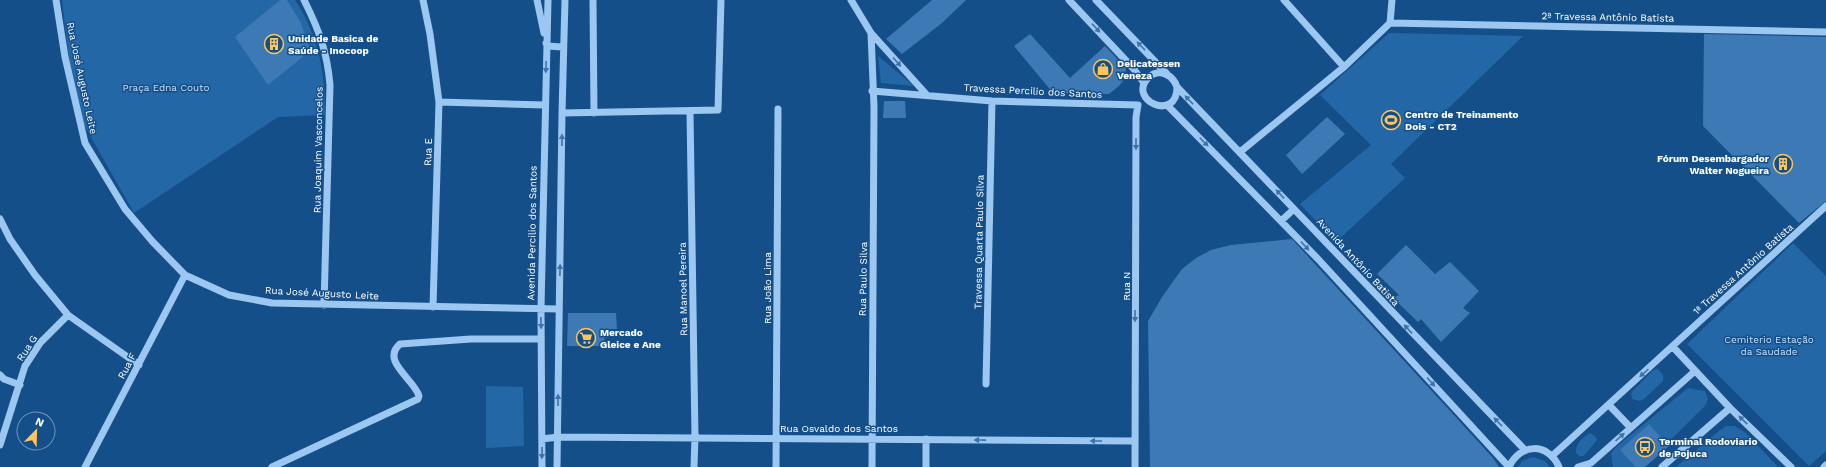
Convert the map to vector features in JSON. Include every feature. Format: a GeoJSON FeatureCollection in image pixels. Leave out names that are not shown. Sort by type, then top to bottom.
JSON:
{"type":"FeatureCollection","features":[{"type":"Feature","properties":{"kind":"street","name":"Rua José Augusto Leite"},"geometry":{"type":"LineString","coordinates":[[56,0],[65,57],[85,143],[125,209],[152,242],[185,275],[229,295],[272,303],[559,309]]}},
{"type":"Feature","properties":{"kind":"street","name":"Rua Joaquim Vasconcelos"},"geometry":{"type":"LineString","coordinates":[[304,0],[319,31],[328,61],[330,85],[324,305]]}},
{"type":"Feature","properties":{"kind":"street","name":"Rua E"},"geometry":{"type":"LineString","coordinates":[[423,0],[430,34],[439,102],[433,307]]}},
{"type":"Feature","properties":{"kind":"street"},"geometry":{"type":"LineString","coordinates":[[536,0],[547,46],[563,47]]}},
{"type":"Feature","properties":{"kind":"street","name":"Avenida Percílio dos Santos"},"geometry":{"type":"LineString","coordinates":[[542,467],[540,308],[544,105],[548,0]]}},
{"type":"Feature","properties":{"kind":"street"},"geometry":{"type":"LineString","coordinates":[[558,467],[559,309],[565,0]]}},
{"type":"Feature","properties":{"kind":"street"},"geometry":{"type":"LineString","coordinates":[[593,0],[594,113]]}},
{"type":"Feature","properties":{"kind":"street"},"geometry":{"type":"LineString","coordinates":[[562,113],[690,112],[718,110],[721,0]]}},
{"type":"Feature","properties":{"kind":"street"},"geometry":{"type":"LineString","coordinates":[[851,0],[871,33],[926,94]]}},
{"type":"Feature","properties":{"kind":"street"},"geometry":{"type":"LineString","coordinates":[[1069,0],[1133,68],[1144,83]]}},
{"type":"Feature","properties":{"kind":"street","name":"Avenida Antônio Batista"},"geometry":{"type":"LineString","coordinates":[[1096,0],[1172,78],[1177,87],[1525,450]]}},
{"type":"Feature","properties":{"kind":"street"},"geometry":{"type":"LineString","coordinates":[[1284,0],[1344,67]]}},
{"type":"Feature","properties":{"kind":"street"},"geometry":{"type":"LineString","coordinates":[[1240,152],[1344,67],[1390,24],[1392,0]]}},
{"type":"Feature","properties":{"kind":"street","name":"2ª Travessa Antônio Batista"},"geometry":{"type":"LineString","coordinates":[[1390,24],[1826,32]]}},
{"type":"Feature","properties":{"kind":"street","name":"Rua Paulo Silva"},"geometry":{"type":"LineString","coordinates":[[871,33],[872,91],[874,107],[872,467]]}},
{"type":"Feature","properties":{"kind":"street"},"geometry":{"type":"LineString","coordinates":[[1168,74],[1157,73],[1152,75],[1144,83],[1143,89],[1146,100],[1156,106],[1167,105],[1175,98],[1177,87]]}},
{"type":"Feature","properties":{"kind":"street"},"geometry":{"type":"LineString","coordinates":[[872,91],[926,94]]}},
{"type":"Feature","properties":{"kind":"street","name":"Travessa Percilio dos Santos"},"geometry":{"type":"LineString","coordinates":[[926,94],[992,101],[1138,105]]}},
{"type":"Feature","properties":{"kind":"street"},"geometry":{"type":"LineString","coordinates":[[1138,105],[1146,100]]}},
{"type":"Feature","properties":{"kind":"street","name":"Travessa Quarta Paulo Silva"},"geometry":{"type":"LineString","coordinates":[[986,384],[992,101]]}},
{"type":"Feature","properties":{"kind":"street"},"geometry":{"type":"LineString","coordinates":[[439,102],[544,105]]}},
{"type":"Feature","properties":{"kind":"street","name":"Rua N"},"geometry":{"type":"LineString","coordinates":[[1135,467],[1136,118],[1138,105]]}},
{"type":"Feature","properties":{"kind":"street"},"geometry":{"type":"LineString","coordinates":[[1167,105],[1281,220],[1509,467],[1512,460],[1525,450],[1540,449],[1552,456],[1559,467]]}},
{"type":"Feature","properties":{"kind":"street","name":"Rua João Lima"},"geometry":{"type":"LineString","coordinates":[[776,467],[778,109]]}},
{"type":"Feature","properties":{"kind":"street","name":"Rua Manoel Pereira"},"geometry":{"type":"LineString","coordinates":[[690,112],[695,437],[694,467]]}},
{"type":"Feature","properties":{"kind":"street","name":"1ª Travessa Antônio Batista"},"geometry":{"type":"LineString","coordinates":[[1552,456],[1826,206]]}},
{"type":"Feature","properties":{"kind":"street"},"geometry":{"type":"LineString","coordinates":[[1281,220],[1294,209]]}},
{"type":"Feature","properties":{"kind":"street"},"geometry":{"type":"LineString","coordinates":[[0,219],[10,239],[35,275],[68,315],[139,365]]}},
{"type":"Feature","properties":{"kind":"street","name":"Rua F"},"geometry":{"type":"LineString","coordinates":[[85,467],[185,275]]}},
{"type":"Feature","properties":{"kind":"street","name":"Rua G"},"geometry":{"type":"LineString","coordinates":[[0,445],[25,366],[40,343],[68,315]]}},
{"type":"Feature","properties":{"kind":"street"},"geometry":{"type":"LineString","coordinates":[[272,467],[418,399],[420,396],[418,390],[396,365],[394,359],[396,348],[400,344],[472,339],[541,339]]}},
{"type":"Feature","properties":{"kind":"street"},"geometry":{"type":"LineString","coordinates":[[1673,346],[1730,408],[1791,467]]}},
{"type":"Feature","properties":{"kind":"street"},"geometry":{"type":"LineString","coordinates":[[1578,467],[1592,465],[1630,427],[1695,371]]}},
{"type":"Feature","properties":{"kind":"street"},"geometry":{"type":"LineString","coordinates":[[0,375],[4,379],[20,385]]}},
{"type":"Feature","properties":{"kind":"street"},"geometry":{"type":"LineString","coordinates":[[1609,405],[1630,427]]}},
{"type":"Feature","properties":{"kind":"street"},"geometry":{"type":"LineString","coordinates":[[1662,467],[1730,408]]}},
{"type":"Feature","properties":{"kind":"street","name":"Rua Osvaldo dos Santos"},"geometry":{"type":"LineString","coordinates":[[542,439],[558,437],[695,437],[1135,441]]}},
{"type":"Feature","properties":{"kind":"street"},"geometry":{"type":"LineString","coordinates":[[926,439],[926,467]]}},
{"type":"Feature","properties":{"kind":"green space","name":"Praça Edna Couto"},"geometry":{"type":"Polygon","coordinates":[[[62,0],[295,0],[310,27],[319,55],[324,85],[325,115],[278,117],[134,213],[83,123],[69,59],[62,0]]]}},
{"type":"Feature","properties":{"kind":"green space","name":"Centro de Treinamento Dois - CT2"},"geometry":{"type":"Polygon","coordinates":[[[1389,33],[1523,36],[1391,164],[1405,178],[1336,242],[1300,204],[1371,145],[1320,95],[1389,33]]]}},
{"type":"Feature","properties":{"kind":"green space"},"geometry":{"type":"Polygon","coordinates":[[[878,56],[914,86],[881,83],[878,56]]]}},
{"type":"Feature","properties":{"kind":"green space","name":"Cemiterio Estação da Saudade"},"geometry":{"type":"Polygon","coordinates":[[[1793,243],[1826,276],[1826,451],[1809,466],[1687,344],[1793,243]]]}},
{"type":"Feature","properties":{"kind":"green space"},"geometry":{"type":"Polygon","coordinates":[[[1658,369],[1663,375],[1663,381],[1644,399],[1640,401],[1632,399],[1631,393],[1653,370],[1658,369]]]}},
{"type":"Feature","properties":{"kind":"green space"},"geometry":{"type":"Polygon","coordinates":[[[486,386],[523,387],[524,446],[486,448],[486,386]]]}},
{"type":"Feature","properties":{"kind":"green space"},"geometry":{"type":"Polygon","coordinates":[[[1688,388],[1705,391],[1708,399],[1706,405],[1643,467],[1613,467],[1611,453],[1616,447],[1688,388]]]}},
{"type":"Feature","properties":{"kind":"green space"},"geometry":{"type":"Polygon","coordinates":[[[1726,426],[1735,426],[1746,433],[1778,467],[1676,467],[1726,426]]]}},
{"type":"Feature","properties":{"kind":"green space"},"geometry":{"type":"Polygon","coordinates":[[[1590,433],[1595,436],[1597,440],[1584,456],[1579,456],[1576,453],[1578,444],[1590,433]]]}},
{"type":"Feature","properties":{"kind":"green space"},"geometry":{"type":"Polygon","coordinates":[[[1533,457],[1545,461],[1550,467],[1518,467],[1522,461],[1533,457]]]}},
{"type":"Feature","properties":{"kind":"building","name":"Unidade Basica de Saúde - Inocoop"},"geometry":{"type":"Polygon","coordinates":[[[280,0],[287,0],[301,23],[310,51],[268,85],[235,37],[280,0]]]}},
{"type":"Feature","properties":{"kind":"building"},"geometry":{"type":"Polygon","coordinates":[[[932,0],[966,0],[942,23],[902,54],[886,39],[932,0]]]}},
{"type":"Feature","properties":{"kind":"building"},"geometry":{"type":"Polygon","coordinates":[[[1030,34],[1070,78],[1105,46],[1126,68],[1125,78],[1119,86],[1109,94],[1053,93],[1014,46],[1030,34]]]}},
{"type":"Feature","properties":{"kind":"building","name":"Fórum Desembargador Walter Nogueira"},"geometry":{"type":"Polygon","coordinates":[[[1704,34],[1826,37],[1826,201],[1799,223],[1703,126],[1704,34]]]}},
{"type":"Feature","properties":{"kind":"building"},"geometry":{"type":"Polygon","coordinates":[[[884,101],[905,101],[906,118],[883,118],[884,101]]]}},
{"type":"Feature","properties":{"kind":"building"},"geometry":{"type":"Polygon","coordinates":[[[1327,117],[1345,134],[1302,174],[1286,155],[1327,117]]]}},
{"type":"Feature","properties":{"kind":"building"},"geometry":{"type":"Polygon","coordinates":[[[1292,239],[1493,458],[1499,467],[1150,467],[1148,321],[1162,297],[1182,269],[1196,258],[1211,250],[1231,245],[1292,239]]]}},
{"type":"Feature","properties":{"kind":"building"},"geometry":{"type":"Polygon","coordinates":[[[1406,245],[1435,274],[1450,262],[1479,291],[1463,308],[1470,313],[1441,342],[1421,319],[1418,322],[1393,298],[1399,295],[1377,274],[1406,245]]]}},
{"type":"Feature","properties":{"kind":"building"},"geometry":{"type":"Polygon","coordinates":[[[568,313],[616,313],[617,329],[605,329],[604,346],[567,346],[568,313]]]}},
{"type":"Feature","properties":{"kind":"building"},"geometry":{"type":"Polygon","coordinates":[[[1649,424],[1669,446],[1645,467],[1636,467],[1620,450],[1649,424]]]}},
{"type":"Feature","properties":{"kind":"place","name":"Unidade Basica de Saúde - Inocoop"},"geometry":{"type":"Point","coordinates":[274,44]}},
{"type":"Feature","properties":{"kind":"place","name":"Delicatessen Veneza"},"geometry":{"type":"Point","coordinates":[1103,69]}},
{"type":"Feature","properties":{"kind":"place","name":"Centro de Treinamento Dois - CT2"},"geometry":{"type":"Point","coordinates":[1391,120]}},
{"type":"Feature","properties":{"kind":"place","name":"Fórum Desembargador Walter Nogueira"},"geometry":{"type":"Point","coordinates":[1783,164]}},
{"type":"Feature","properties":{"kind":"place","name":"Mercado Gleice e Ane"},"geometry":{"type":"Point","coordinates":[586,338]}},
{"type":"Feature","properties":{"kind":"place","name":"Terminal Rodoviario de Pojuca"},"geometry":{"type":"Point","coordinates":[1645,447]}}]}
